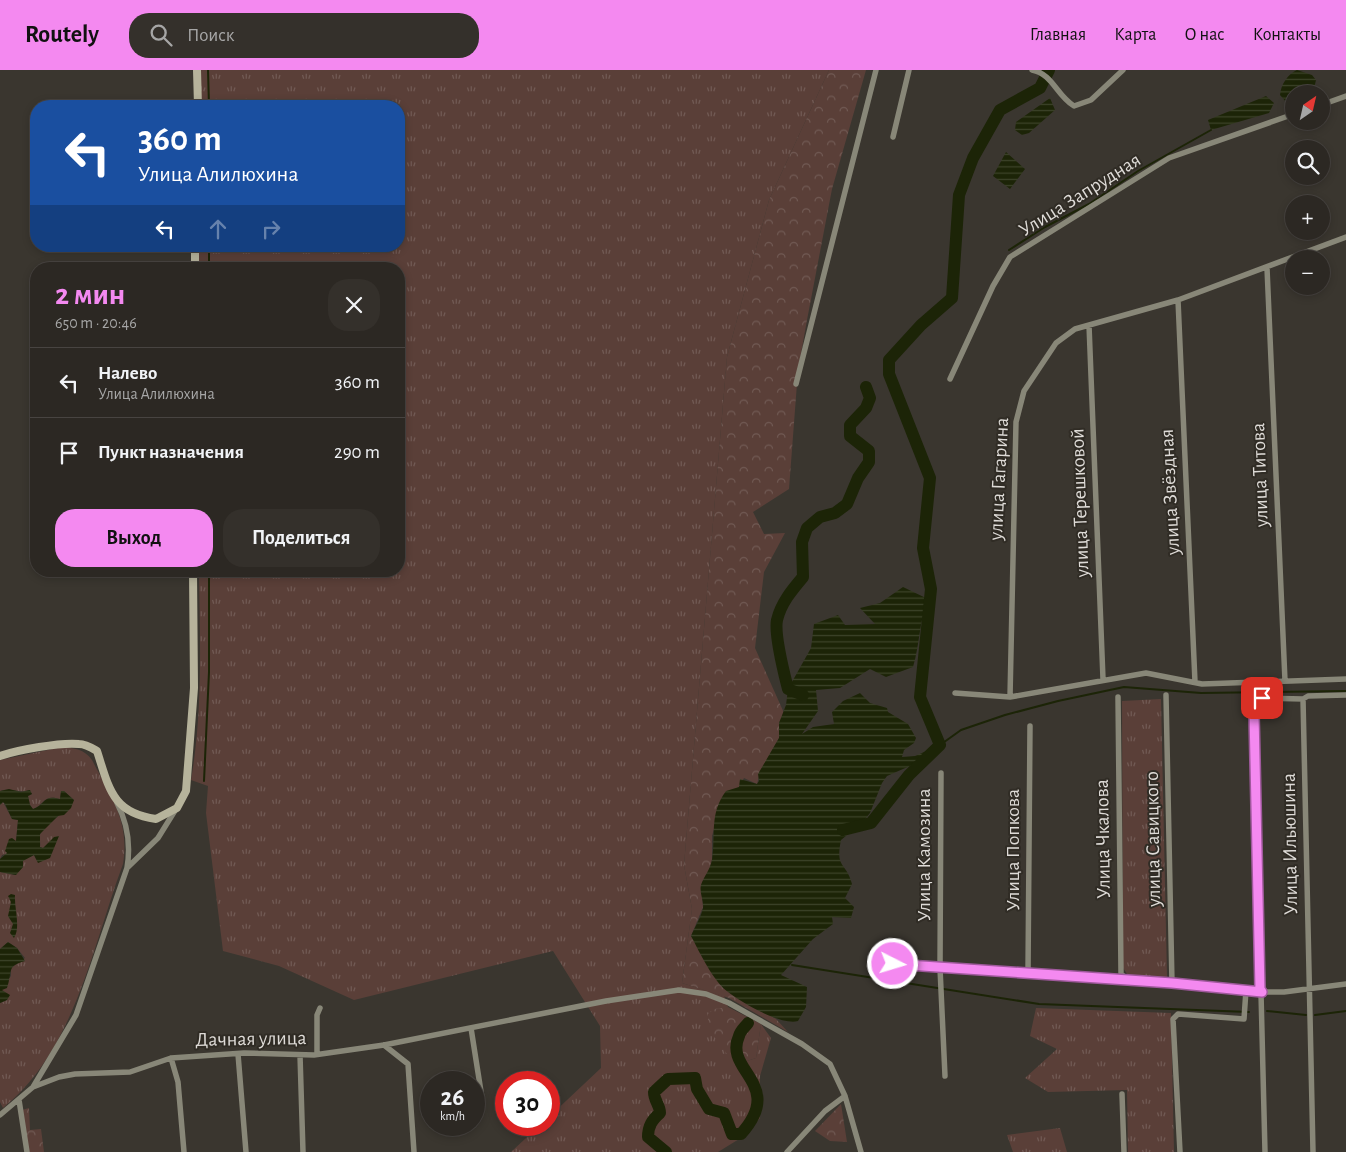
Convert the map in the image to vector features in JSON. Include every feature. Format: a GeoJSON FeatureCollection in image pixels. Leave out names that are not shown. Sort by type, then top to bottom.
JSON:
{"type":"FeatureCollection","features":[{"type":"Feature","properties":{"kind":"street"},"geometry":{"type":"LineString","coordinates":[[197,70],[198,100]]}},
{"type":"Feature","properties":{"kind":"street"},"geometry":{"type":"LineString","coordinates":[[796,384],[876,70]]}},
{"type":"Feature","properties":{"kind":"street"},"geometry":{"type":"LineString","coordinates":[[893,137],[909,70]]}},
{"type":"Feature","properties":{"kind":"street"},"geometry":{"type":"LineString","coordinates":[[1032,70],[1044,73],[1066,101],[1074,106],[1091,100],[1123,70]]}},
{"type":"Feature","properties":{"kind":"street"},"geometry":{"type":"LineString","coordinates":[[1330,101],[1346,96]]}},
{"type":"Feature","properties":{"kind":"street","name":"Улица Запрудная"},"geometry":{"type":"LineString","coordinates":[[950,379],[993,286],[1010,257],[1169,158],[1285,117]]}},
{"type":"Feature","properties":{"kind":"street","name":"улица Гагарина"},"geometry":{"type":"LineString","coordinates":[[1010,697],[1015,448],[1020,405],[1024,391],[1056,343],[1075,329],[1178,300],[1346,237]]}},
{"type":"Feature","properties":{"kind":"street","name":"улица Титова"},"geometry":{"type":"LineString","coordinates":[[1267,268],[1285,682]]}},
{"type":"Feature","properties":{"kind":"street","name":"улица Звёздная"},"geometry":{"type":"LineString","coordinates":[[1178,300],[1194,682]]}},
{"type":"Feature","properties":{"kind":"street","name":"улица Терешковой"},"geometry":{"type":"LineString","coordinates":[[1089,325],[1103,679]]}},
{"type":"Feature","properties":{"kind":"street"},"geometry":{"type":"LineString","coordinates":[[127,868],[158,838],[186,792],[194,688],[194,577]]}},
{"type":"Feature","properties":{"kind":"street"},"geometry":{"type":"LineString","coordinates":[[955,693],[1010,697],[1103,679],[1146,673],[1202,684],[1346,679]]}},
{"type":"Feature","properties":{"kind":"street","name":"улица Савицкого"},"geometry":{"type":"LineString","coordinates":[[1166,695],[1172,983]]}},
{"type":"Feature","properties":{"kind":"street"},"geometry":{"type":"LineString","coordinates":[[1265,1152],[1255,704],[1262,698],[1303,699],[1308,696],[1346,695]]}},
{"type":"Feature","properties":{"kind":"street","name":"Улица Чкалова"},"geometry":{"type":"LineString","coordinates":[[1118,697],[1121,973],[1126,980]]}},
{"type":"Feature","properties":{"kind":"street","name":"Улица Ильюшина"},"geometry":{"type":"LineString","coordinates":[[1303,699],[1311,988],[1313,1152]]}},
{"type":"Feature","properties":{"kind":"street","name":"Улица Попкова"},"geometry":{"type":"LineString","coordinates":[[1028,973],[1030,726]]}},
{"type":"Feature","properties":{"kind":"street"},"geometry":{"type":"LineString","coordinates":[[0,756],[79,744],[97,751],[106,780],[125,818],[130,854],[127,868],[76,1015],[33,1087],[0,1114]]}},
{"type":"Feature","properties":{"kind":"street","name":"Улица Камозина"},"geometry":{"type":"LineString","coordinates":[[941,773],[940,968],[945,1076]]}},
{"type":"Feature","properties":{"kind":"street"},"geometry":{"type":"LineString","coordinates":[[116,800],[129,812],[140,817],[156,819],[177,808]]}},
{"type":"Feature","properties":{"kind":"street"},"geometry":{"type":"LineString","coordinates":[[893,964],[1172,983],[1246,990],[1311,988],[1346,984]]}},
{"type":"Feature","properties":{"kind":"street","name":"Дачная улица"},"geometry":{"type":"LineString","coordinates":[[33,1087],[59,1077],[75,1074],[130,1072],[171,1058],[238,1054],[300,1055],[384,1045],[606,1002],[679,990],[706,994],[730,1003],[802,1044],[830,1064],[845,1096],[861,1152]]}},
{"type":"Feature","properties":{"kind":"street"},"geometry":{"type":"LineString","coordinates":[[1180,1152],[1176,1016],[1244,1019],[1246,990]]}},
{"type":"Feature","properties":{"kind":"street"},"geometry":{"type":"LineString","coordinates":[[316,1054],[317,1015],[320,1008]]}},
{"type":"Feature","properties":{"kind":"street"},"geometry":{"type":"LineString","coordinates":[[471,1028],[478,1071]]}},
{"type":"Feature","properties":{"kind":"street"},"geometry":{"type":"LineString","coordinates":[[384,1045],[408,1064],[414,1152]]}},
{"type":"Feature","properties":{"kind":"street"},"geometry":{"type":"LineString","coordinates":[[238,1054],[246,1152]]}},
{"type":"Feature","properties":{"kind":"street"},"geometry":{"type":"LineString","coordinates":[[300,1055],[303,1152]]}},
{"type":"Feature","properties":{"kind":"street"},"geometry":{"type":"LineString","coordinates":[[171,1058],[178,1082],[184,1152]]}},
{"type":"Feature","properties":{"kind":"street"},"geometry":{"type":"LineString","coordinates":[[1122,1094],[1124,1152]]}},
{"type":"Feature","properties":{"kind":"street"},"geometry":{"type":"LineString","coordinates":[[788,1152],[825,1111],[845,1096]]}},
{"type":"Feature","properties":{"kind":"street"},"geometry":{"type":"LineString","coordinates":[[19,1100],[27,1152]]}},
{"type":"Feature","properties":{"kind":"green space"},"geometry":{"type":"Polygon","coordinates":[[[200,70],[829,70],[769,200],[727,357],[684,865],[692,909],[682,983],[724,996],[728,1007],[726,1008],[735,1065],[756,1058],[761,1024],[771,1038],[760,1076],[760,1118],[744,1136],[718,1152],[511,1152],[528,1136],[560,1136],[560,1107],[601,1068],[600,1026],[553,951],[354,1000],[279,966],[223,951],[206,813],[208,786],[191,780],[199,702],[199,577],[405,577],[405,262],[198,262],[198,252],[405,252],[405,100],[201,100],[200,70]]]}},
{"type":"Feature","properties":{"kind":"green space"},"geometry":{"type":"Polygon","coordinates":[[[829,70],[866,70],[832,189],[807,320],[798,370],[789,489],[753,512],[764,534],[785,533],[764,572],[755,648],[784,713],[779,723],[779,738],[760,772],[757,784],[744,778],[739,787],[733,790],[717,817],[712,836],[712,859],[709,873],[701,885],[703,907],[691,936],[749,1003],[776,1019],[788,1032],[729,998],[682,983],[692,909],[684,865],[727,357],[769,200],[829,70]]]}},
{"type":"Feature","properties":{"kind":"green space"},"geometry":{"type":"Polygon","coordinates":[[[1161,699],[1167,977],[1164,980],[1130,978],[1123,968],[1122,701],[1161,699]]]}},
{"type":"Feature","properties":{"kind":"green space"},"geometry":{"type":"Polygon","coordinates":[[[62,747],[86,753],[92,760],[106,786],[117,810],[124,835],[123,864],[90,962],[64,1027],[48,1057],[28,1084],[3,1108],[0,1102],[0,1003],[7,1000],[1,990],[11,976],[11,968],[25,958],[17,948],[8,942],[0,949],[0,872],[15,875],[23,867],[23,860],[34,855],[37,861],[49,858],[57,838],[43,848],[40,847],[40,835],[74,800],[64,791],[61,792],[60,799],[47,799],[33,809],[28,796],[32,794],[29,790],[0,791],[0,760],[62,747]]]}},
{"type":"Feature","properties":{"kind":"green space"},"geometry":{"type":"Polygon","coordinates":[[[3,802],[12,819],[18,820],[16,842],[14,840],[8,842],[7,854],[2,855],[0,859],[0,805],[3,802]]]}},
{"type":"Feature","properties":{"kind":"green space"},"geometry":{"type":"Polygon","coordinates":[[[728,1007],[761,1024],[756,1058],[735,1065],[708,1028],[708,1014],[714,1009],[728,1007]]]}},
{"type":"Feature","properties":{"kind":"green space"},"geometry":{"type":"Polygon","coordinates":[[[1036,1008],[1171,1013],[1174,1152],[1128,1152],[1127,1090],[1048,1092],[1025,1078],[1057,1049],[1030,1036],[1036,1008]]]}},
{"type":"Feature","properties":{"kind":"green space"},"geometry":{"type":"Polygon","coordinates":[[[841,1104],[847,1142],[830,1141],[815,1131],[841,1104]]]}},
{"type":"Feature","properties":{"kind":"green space"},"geometry":{"type":"Polygon","coordinates":[[[29,1108],[30,1130],[41,1129],[44,1152],[29,1152],[22,1110],[29,1108]]]}},
{"type":"Feature","properties":{"kind":"green space"},"geometry":{"type":"Polygon","coordinates":[[[1060,1128],[1067,1152],[1013,1152],[1007,1135],[1060,1128]]]}},
{"type":"Feature","properties":{"kind":"shaded area"},"geometry":{"type":"Polygon","coordinates":[[[1297,70],[1312,75],[1316,80],[1315,85],[1285,85],[1285,101],[1280,95],[1283,83],[1297,70]]]}},
{"type":"Feature","properties":{"kind":"shaded area"},"geometry":{"type":"Polygon","coordinates":[[[1266,96],[1274,103],[1269,113],[1211,130],[1208,120],[1266,96]]]}},
{"type":"Feature","properties":{"kind":"shaded area"},"geometry":{"type":"Polygon","coordinates":[[[1050,98],[1055,110],[1029,133],[1022,135],[1015,130],[1016,122],[1050,98]]]}},
{"type":"Feature","properties":{"kind":"shaded area"},"geometry":{"type":"Polygon","coordinates":[[[1006,152],[1025,169],[1010,189],[993,176],[1006,152]]]}},
{"type":"Feature","properties":{"kind":"shaded area"},"geometry":{"type":"Polygon","coordinates":[[[903,587],[928,599],[913,667],[886,677],[870,669],[840,688],[816,690],[818,711],[802,734],[813,727],[834,724],[832,712],[843,701],[860,693],[870,703],[887,708],[888,712],[908,724],[916,738],[914,743],[904,750],[902,757],[915,756],[940,745],[919,762],[887,776],[882,783],[870,813],[862,823],[841,840],[840,861],[852,884],[845,898],[854,907],[851,918],[832,917],[833,924],[813,939],[781,975],[807,987],[806,1007],[798,1021],[782,1020],[752,1007],[734,997],[722,987],[707,966],[691,936],[703,908],[701,888],[712,860],[717,808],[726,791],[739,787],[740,779],[757,784],[759,781],[758,774],[779,738],[779,723],[786,705],[788,689],[811,648],[814,624],[838,615],[845,625],[875,624],[860,608],[880,603],[903,587]]]}},
{"type":"Feature","properties":{"kind":"shaded area"},"geometry":{"type":"Polygon","coordinates":[[[9,789],[21,792],[30,790],[32,794],[28,796],[33,809],[47,799],[60,799],[61,791],[64,791],[74,800],[71,808],[64,815],[58,816],[40,834],[40,847],[43,848],[54,837],[59,836],[50,858],[38,863],[34,855],[23,861],[23,867],[16,875],[0,872],[0,859],[7,853],[5,851],[9,839],[12,838],[16,841],[18,820],[12,819],[3,802],[0,805],[0,791],[9,789]]]}},
{"type":"Feature","properties":{"kind":"shaded area"},"geometry":{"type":"Polygon","coordinates":[[[11,894],[15,895],[17,917],[17,928],[14,938],[10,933],[13,924],[8,916],[11,902],[8,896],[11,894]]]}},
{"type":"Feature","properties":{"kind":"shaded area"},"geometry":{"type":"Polygon","coordinates":[[[8,942],[17,948],[25,961],[15,965],[11,970],[7,988],[2,990],[10,995],[7,1000],[0,1003],[0,949],[8,942]]]}},
{"type":"Feature","properties":{"kind":"waterway"},"geometry":{"type":"LineString","coordinates":[[208,70],[209,100]]}},
{"type":"Feature","properties":{"kind":"waterway"},"geometry":{"type":"LineString","coordinates":[[843,830],[871,823],[909,775],[940,745],[920,697],[931,589],[923,548],[930,478],[889,374],[889,360],[921,325],[952,298],[959,195],[973,158],[1000,110],[1040,88],[1049,70]]}},
{"type":"Feature","properties":{"kind":"waterway"},"geometry":{"type":"LineString","coordinates":[[1009,250],[1045,227],[1089,204],[1138,171],[1211,130]]}},
{"type":"Feature","properties":{"kind":"waterway"},"geometry":{"type":"LineString","coordinates":[[209,252],[209,262]]}},
{"type":"Feature","properties":{"kind":"waterway"},"geometry":{"type":"LineString","coordinates":[[803,695],[788,689],[778,644],[777,620],[784,602],[803,577],[802,542],[807,528],[820,517],[835,513],[847,504],[858,478],[869,462],[869,451],[850,436],[850,425],[866,408],[870,398],[866,387]]}},
{"type":"Feature","properties":{"kind":"waterway"},"geometry":{"type":"LineString","coordinates":[[204,781],[209,672],[209,577]]}},
{"type":"Feature","properties":{"kind":"waterway"},"geometry":{"type":"LineString","coordinates":[[940,745],[961,730],[1005,715],[1124,687],[1201,693],[1346,691]]}},
{"type":"Feature","properties":{"kind":"waterway"},"geometry":{"type":"LineString","coordinates":[[792,965],[1039,1004],[1249,1012]]}},
{"type":"Feature","properties":{"kind":"waterway"},"geometry":{"type":"LineString","coordinates":[[1267,1011],[1306,1015]]}},
{"type":"Feature","properties":{"kind":"waterway"},"geometry":{"type":"LineString","coordinates":[[1315,1015],[1346,1011]]}},
{"type":"Feature","properties":{"kind":"waterway"},"geometry":{"type":"LineString","coordinates":[[666,1152],[648,1137],[651,1124],[660,1113],[654,1092],[668,1079],[695,1078],[697,1089],[709,1109],[724,1113],[732,1134],[741,1134],[753,1117],[757,1103],[756,1090],[739,1059],[736,1048],[741,1031],[748,1023]]}},
{"type":"Feature","properties":{"kind":"route"},"geometry":{"type":"LineString","coordinates":[[893,964],[1172,983],[1262,992],[1260,989],[1254,714],[1255,704],[1262,698]]}}]}
